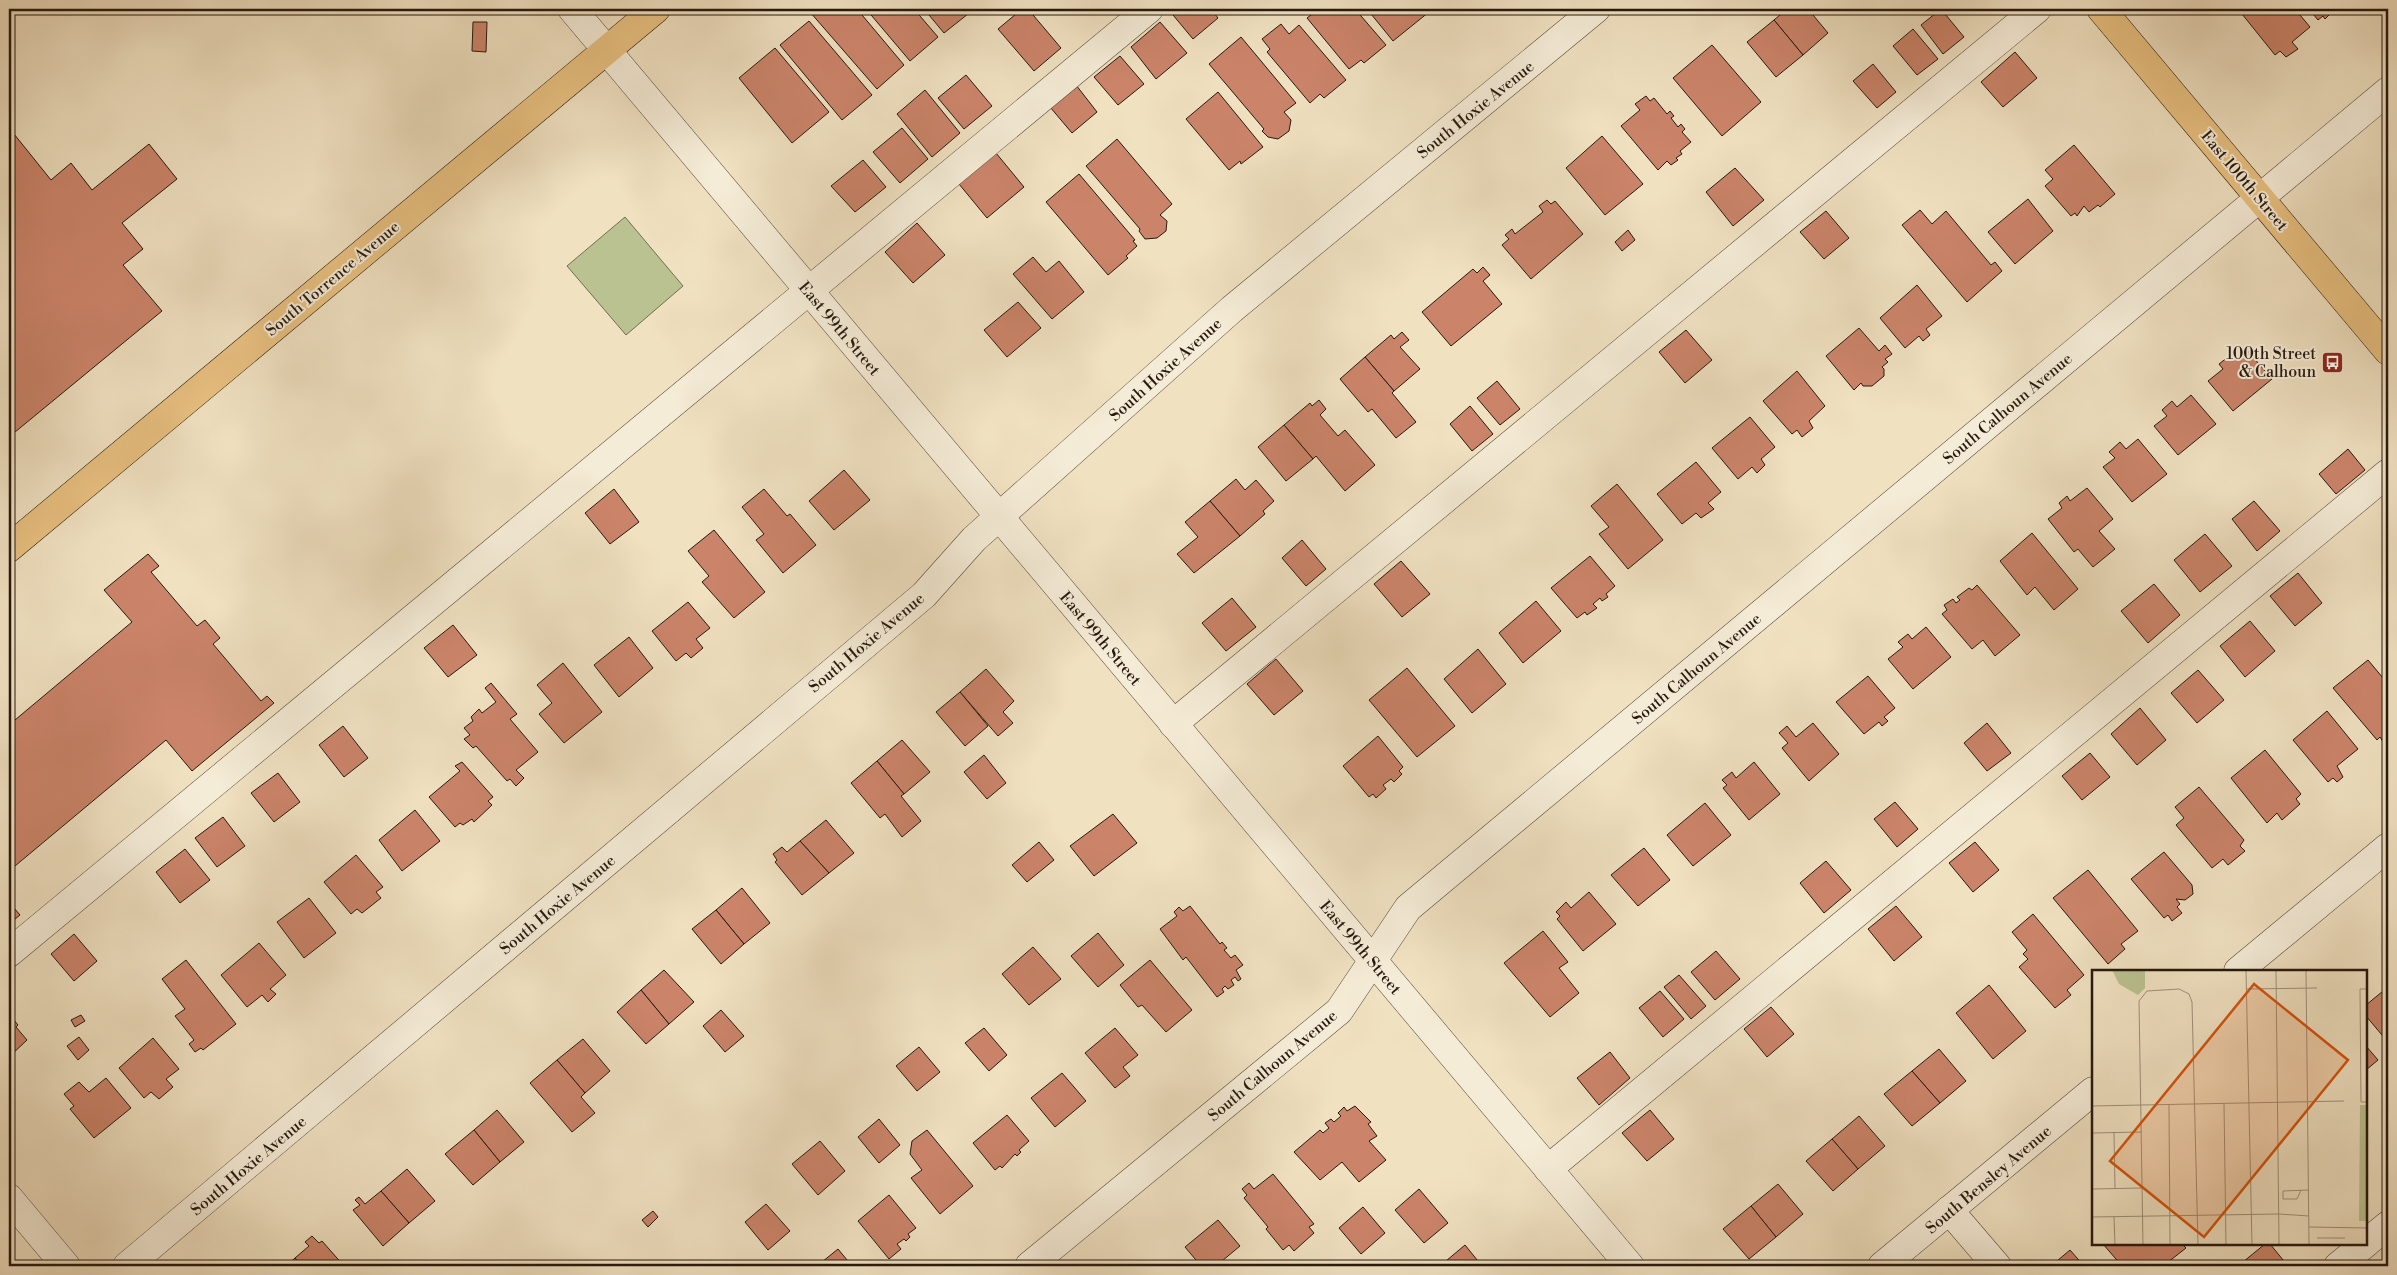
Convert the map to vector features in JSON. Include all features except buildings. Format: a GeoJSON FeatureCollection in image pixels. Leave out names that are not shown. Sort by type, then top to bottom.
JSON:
{"type":"FeatureCollection","features":[{"type":"Feature","properties":{"kind":"main road","name":"South Torrence Avenue"},"geometry":{"type":"LineString","coordinates":[[9,548],[656,9]]}},
{"type":"Feature","properties":{"kind":"main road","name":"East 100th Street"},"geometry":{"type":"LineString","coordinates":[[2101,9],[2388,351]]}},
{"type":"Feature","properties":{"kind":"street","name":"East 99th Street"},"geometry":{"type":"LineString","coordinates":[[572,9],[1630,1266]]}},
{"type":"Feature","properties":{"kind":"street"},"geometry":{"type":"LineString","coordinates":[[9,953],[1149,9]]}},
{"type":"Feature","properties":{"kind":"street","name":"South Hoxie Avenue"},"geometry":{"type":"LineString","coordinates":[[127,1266],[924,595],[974,539],[1232,308],[1596,9]]}},
{"type":"Feature","properties":{"kind":"street"},"geometry":{"type":"LineString","coordinates":[[1173,724],[2037,9]]}},
{"type":"Feature","properties":{"kind":"street","name":"South Calhoun Avenue"},"geometry":{"type":"LineString","coordinates":[[1030,1266],[1339,1011],[1408,908],[2388,91]]}},
{"type":"Feature","properties":{"kind":"street"},"geometry":{"type":"LineString","coordinates":[[1548,1168],[2388,473]]}},
{"type":"Feature","properties":{"kind":"street"},"geometry":{"type":"LineString","coordinates":[[2239,970],[2388,847]]}},
{"type":"Feature","properties":{"kind":"street","name":"South Bensley Avenue"},"geometry":{"type":"LineString","coordinates":[[1882,1266],[2092,1092]]}},
{"type":"Feature","properties":{"kind":"street"},"geometry":{"type":"LineString","coordinates":[[9,1198],[66,1266]]}},
{"type":"Feature","properties":{"kind":"street"},"geometry":{"type":"LineString","coordinates":[[1949,1210],[1997,1266]]}},
{"type":"Feature","properties":{"kind":"street"},"geometry":{"type":"LineString","coordinates":[[2367,1243],[2388,1225]]}},
{"type":"Feature","properties":{"kind":"street"},"geometry":{"type":"LineString","coordinates":[[2338,1266],[2365,1245]]}},
{"type":"Feature","properties":{"kind":"green space"},"geometry":{"type":"Polygon","coordinates":[[[625,217],[683,286],[626,335],[567,266],[625,217]]]}},
{"type":"Feature","properties":{"kind":"place","name":"100th Street & Calhoun"},"geometry":{"type":"Point","coordinates":[2332,362]}}]}
